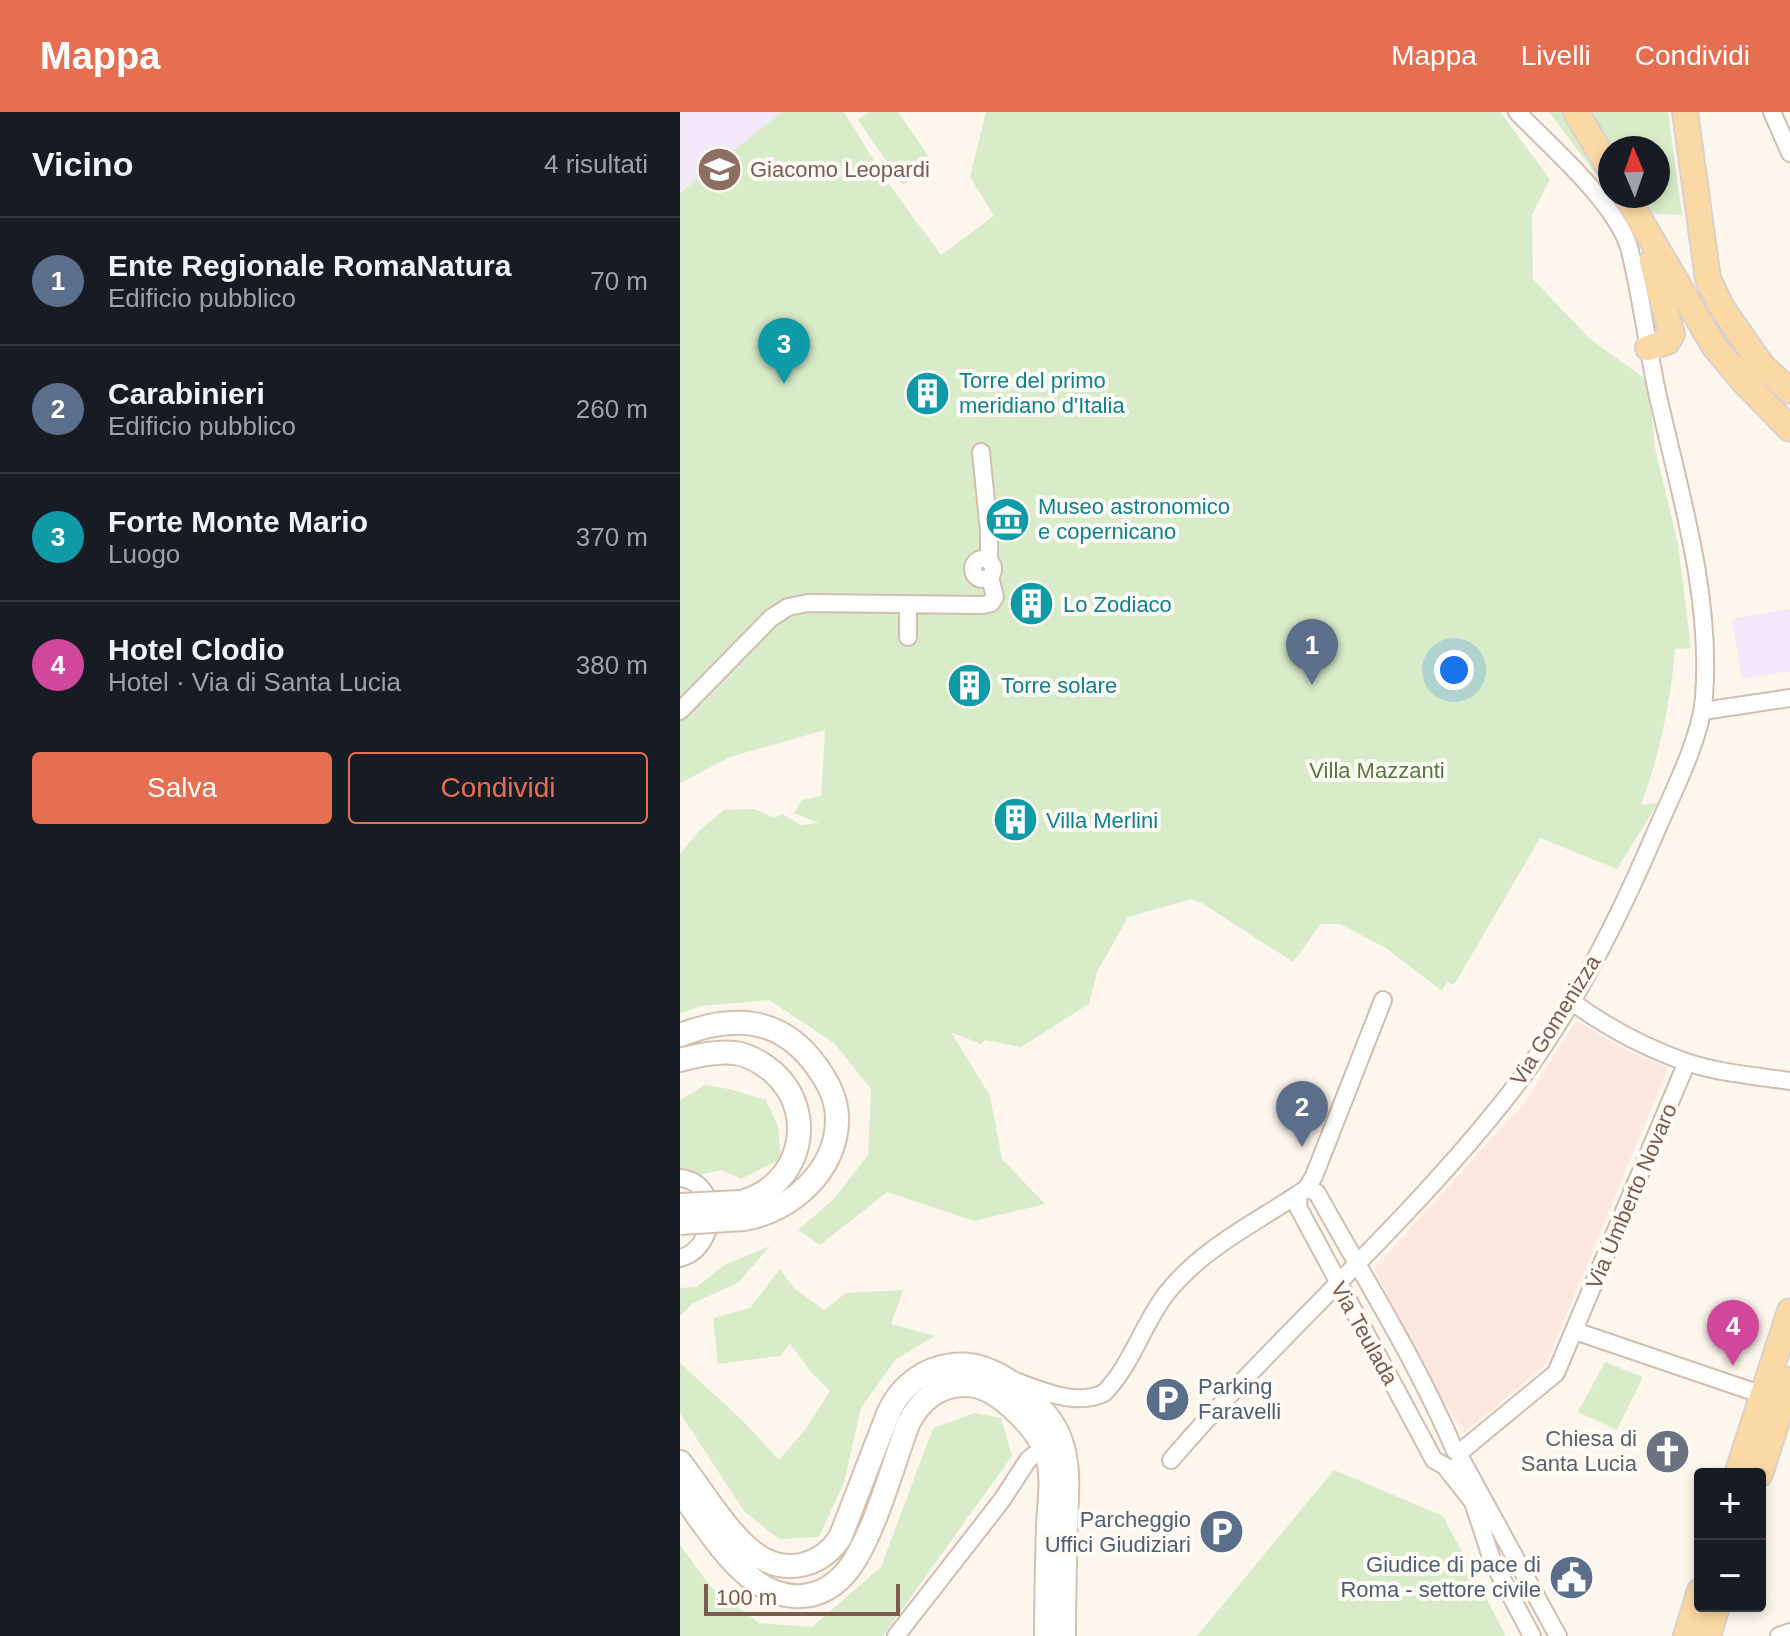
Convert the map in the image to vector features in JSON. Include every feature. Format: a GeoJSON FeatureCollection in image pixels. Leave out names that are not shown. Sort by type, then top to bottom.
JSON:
{"type":"FeatureCollection","features":[{"type":"Feature","properties":{"kind":"main road"},"geometry":{"type":"LineString","coordinates":[[1576,112],[1598,149]]}},
{"type":"Feature","properties":{"kind":"main road"},"geometry":{"type":"LineString","coordinates":[[1685,112],[1708,279],[1722,308],[1763,367]]}},
{"type":"Feature","properties":{"kind":"main road"},"geometry":{"type":"LineString","coordinates":[[1631,208],[1655,270],[1671,330],[1669,341],[1648,348]]}},
{"type":"Feature","properties":{"kind":"main road"},"geometry":{"type":"LineString","coordinates":[[1632,208],[1707,336],[1739,377],[1790,429]]}},
{"type":"Feature","properties":{"kind":"main road"},"geometry":{"type":"LineString","coordinates":[[1636,208],[1658,226],[1718,323],[1790,391]]}},
{"type":"Feature","properties":{"kind":"main road"},"geometry":{"type":"LineString","coordinates":[[680,1035],[738,1023],[755,1023],[775,1029],[798,1045],[811,1059],[832,1092],[837,1115],[835,1134],[819,1173],[802,1192],[778,1209],[742,1211],[680,1223]]}},
{"type":"Feature","properties":{"kind":"main road"},"geometry":{"type":"LineString","coordinates":[[680,1060],[722,1052],[748,1056],[775,1074],[793,1097],[799,1128],[793,1158],[767,1192],[742,1211],[680,1205]]}},
{"type":"Feature","properties":{"kind":"main road"},"geometry":{"type":"LineString","coordinates":[[1761,1468],[1779,1393],[1790,1311]]}},
{"type":"Feature","properties":{"kind":"main road"},"geometry":{"type":"LineString","coordinates":[[680,1492],[739,1567],[760,1585],[779,1596],[802,1596],[829,1586],[849,1569],[860,1550],[898,1419],[898,1394],[919,1377],[941,1367],[968,1365],[1005,1378],[1031,1399],[1052,1425],[1060,1439],[1066,1467],[1057,1527],[1055,1630]]}},
{"type":"Feature","properties":{"kind":"main road"},"geometry":{"type":"LineString","coordinates":[[680,1462],[738,1538],[760,1557],[790,1566],[810,1564],[829,1552],[840,1538],[898,1419],[929,1396],[949,1387],[975,1386],[989,1391],[1017,1412],[1038,1437],[1045,1451],[1057,1527]]}},
{"type":"Feature","properties":{"kind":"main road"},"geometry":{"type":"LineString","coordinates":[[1740,1468],[1779,1393]]}},
{"type":"Feature","properties":{"kind":"main road"},"geometry":{"type":"LineString","coordinates":[[1686,1636],[1694,1610]]}},
{"type":"Feature","properties":{"kind":"main road"},"geometry":{"type":"LineString","coordinates":[[1708,1636],[1715,1612]]}},
{"type":"Feature","properties":{"kind":"street","name":"Via Gomenizza"},"geometry":{"type":"LineString","coordinates":[[1171,1460],[1231,1393],[1358,1265],[1512,1091],[1571,1001],[1632,887],[1699,727],[1703,711],[1705,666],[1701,600],[1633,263],[1620,226],[1598,197],[1517,112]]}},
{"type":"Feature","properties":{"kind":"street"},"geometry":{"type":"LineString","coordinates":[[1772,112],[1790,153]]}},
{"type":"Feature","properties":{"kind":"street"},"geometry":{"type":"LineString","coordinates":[[680,711],[783,609],[808,603],[991,603],[995,597],[989,568],[989,531],[981,452]]}},
{"type":"Feature","properties":{"kind":"street"},"geometry":{"type":"LineString","coordinates":[[908,604],[908,637]]}},
{"type":"Feature","properties":{"kind":"street"},"geometry":{"type":"LineString","coordinates":[[1703,711],[1790,698]]}},
{"type":"Feature","properties":{"kind":"street"},"geometry":{"type":"LineString","coordinates":[[1005,1378],[1070,1397],[1090,1398],[1104,1393],[1161,1302],[1187,1271],[1228,1237],[1303,1191],[1314,1176],[1383,1000]]}},
{"type":"Feature","properties":{"kind":"street"},"geometry":{"type":"LineString","coordinates":[[1571,1001],[1630,1037],[1687,1062],[1733,1073],[1790,1081]]}},
{"type":"Feature","properties":{"kind":"street","name":"Via Umberto Novaro"},"geometry":{"type":"LineString","coordinates":[[1451,1460],[1556,1373],[1687,1062]]}},
{"type":"Feature","properties":{"kind":"street"},"geometry":{"type":"LineString","coordinates":[[680,1178],[695,1181],[705,1190],[709,1220],[700,1247],[689,1256],[680,1258]]}},
{"type":"Feature","properties":{"kind":"street","name":"Via Teulada"},"geometry":{"type":"LineString","coordinates":[[1451,1460],[1434,1460],[1298,1207],[1303,1191],[1317,1193],[1422,1382],[1451,1460],[1473,1502],[1492,1560],[1532,1636]]}},
{"type":"Feature","properties":{"kind":"street"},"geometry":{"type":"LineString","coordinates":[[1575,1331],[1779,1393]]}},
{"type":"Feature","properties":{"kind":"street"},"geometry":{"type":"LineString","coordinates":[[896,1636],[1002,1500],[1030,1457],[1045,1451]]}},
{"type":"Feature","properties":{"kind":"street","name":"Via Teulada"},"geometry":{"type":"LineString","coordinates":[[1451,1460],[1558,1636]]}},
{"type":"Feature","properties":{"kind":"street"},"geometry":{"type":"LineString","coordinates":[[1779,1636],[1790,1632]]}},
{"type":"Feature","properties":{"kind":"shaded area","name":"Giacomo Leopardi"},"geometry":{"type":"Polygon","coordinates":[[[680,112],[837,112],[680,227],[680,112]]]}},
{"type":"Feature","properties":{"kind":"shaded area"},"geometry":{"type":"Polygon","coordinates":[[[1790,609],[1790,671],[1742,679],[1732,619],[1790,609]]]}},
{"type":"Feature","properties":{"kind":"shaded area"},"geometry":{"type":"Polygon","coordinates":[[[1576,1021],[1628,1051],[1668,1068],[1546,1364],[1464,1433],[1436,1389],[1374,1269],[1526,1101],[1576,1021]]]}},
{"type":"Feature","properties":{"kind":"green space","name":"Villa Mazzanti"},"geometry":{"type":"Polygon","coordinates":[[[782,112],[844,112],[886,180],[941,255],[994,216],[970,177],[986,112],[1500,112],[1550,179],[1532,215],[1533,279],[1590,339],[1648,381],[1655,448],[1678,544],[1691,648],[1675,649],[1663,728],[1641,805],[1658,803],[1617,869],[1540,838],[1454,985],[1447,982],[1442,991],[1386,948],[1340,924],[1321,924],[1293,962],[1191,899],[1128,917],[1097,972],[1089,1004],[1021,1047],[985,1040],[981,1044],[951,1032],[990,1096],[1002,1159],[1045,1204],[974,1221],[887,1192],[820,1245],[798,1230],[833,1200],[868,1155],[871,1089],[834,1043],[769,1000],[702,1006],[680,1013],[680,854],[700,830],[724,810],[754,809],[774,818],[783,814],[800,825],[819,823],[794,813],[802,800],[821,796],[825,730],[730,757],[680,783],[680,193],[782,112]]]}},
{"type":"Feature","properties":{"kind":"green space"},"geometry":{"type":"Polygon","coordinates":[[[869,112],[898,112],[934,164],[903,185],[858,120],[869,112]]]}},
{"type":"Feature","properties":{"kind":"green space"},"geometry":{"type":"Polygon","coordinates":[[[1549,112],[1668,112],[1682,215],[1624,212],[1621,208],[1670,208],[1670,136],[1598,136],[1598,177],[1549,112]]]}},
{"type":"Feature","properties":{"kind":"green space"},"geometry":{"type":"Polygon","coordinates":[[[705,1085],[766,1100],[778,1126],[781,1159],[741,1179],[721,1170],[704,1174],[680,1172],[680,1100],[705,1085]]]}},
{"type":"Feature","properties":{"kind":"green space"},"geometry":{"type":"Polygon","coordinates":[[[770,1246],[738,1283],[693,1303],[680,1316],[680,1288],[697,1287],[724,1265],[770,1246]]]}},
{"type":"Feature","properties":{"kind":"green space"},"geometry":{"type":"Polygon","coordinates":[[[780,1269],[794,1288],[824,1310],[846,1293],[903,1290],[891,1324],[935,1336],[896,1359],[861,1408],[844,1483],[819,1537],[779,1539],[744,1511],[680,1413],[680,1363],[742,1420],[779,1460],[805,1430],[830,1391],[790,1344],[780,1356],[718,1364],[713,1318],[750,1308],[780,1269]]]}},
{"type":"Feature","properties":{"kind":"green space"},"geometry":{"type":"Polygon","coordinates":[[[1605,1362],[1643,1377],[1617,1430],[1578,1412],[1605,1362]]]}},
{"type":"Feature","properties":{"kind":"green space"},"geometry":{"type":"Polygon","coordinates":[[[975,1413],[1001,1418],[1012,1456],[883,1636],[680,1636],[680,1545],[710,1586],[759,1623],[812,1627],[881,1567],[933,1428],[975,1413]]]}},
{"type":"Feature","properties":{"kind":"green space"},"geometry":{"type":"Polygon","coordinates":[[[1334,1470],[1443,1516],[1506,1636],[1197,1636],[1334,1470]]]}},
{"type":"Feature","properties":{"kind":"place","name":"Giacomo Leopardi"},"geometry":{"type":"Point","coordinates":[719,169]}},
{"type":"Feature","properties":{"kind":"place","name":"Forte Monte Mario"},"geometry":{"type":"Point","coordinates":[784,384]}},
{"type":"Feature","properties":{"kind":"place","name":"Torre del primo meridiano d'Italia"},"geometry":{"type":"Point","coordinates":[928,393]}},
{"type":"Feature","properties":{"kind":"place","name":"Museo astronomico e copernicano"},"geometry":{"type":"Point","coordinates":[1007,519]}},
{"type":"Feature","properties":{"kind":"place","name":"Lo Zodiaco"},"geometry":{"type":"Point","coordinates":[1032,604]}},
{"type":"Feature","properties":{"kind":"place","name":"Torre solare"},"geometry":{"type":"Point","coordinates":[970,685]}},
{"type":"Feature","properties":{"kind":"place","name":"Ente Regionale RomaNatura"},"geometry":{"type":"Point","coordinates":[1312,685]}},
{"type":"Feature","properties":{"kind":"place","name":"Villa Merlini"},"geometry":{"type":"Point","coordinates":[1015,820]}},
{"type":"Feature","properties":{"kind":"place","name":"Carabinieri"},"geometry":{"type":"Point","coordinates":[1302,1147]}},
{"type":"Feature","properties":{"kind":"place","name":"Hotel Clodio"},"geometry":{"type":"Point","coordinates":[1733,1366]}},
{"type":"Feature","properties":{"kind":"place","name":"Parking Faravelli"},"geometry":{"type":"Point","coordinates":[1167,1399]}},
{"type":"Feature","properties":{"kind":"place","name":"Chiesa di Santa Lucia"},"geometry":{"type":"Point","coordinates":[1668,1451]}},
{"type":"Feature","properties":{"kind":"place","name":"Parcheggio Uffici Giudiziari"},"geometry":{"type":"Point","coordinates":[1222,1532]}},
{"type":"Feature","properties":{"kind":"place","name":"Giudice di pace di Roma - settore civile"},"geometry":{"type":"Point","coordinates":[1572,1577]}}]}
